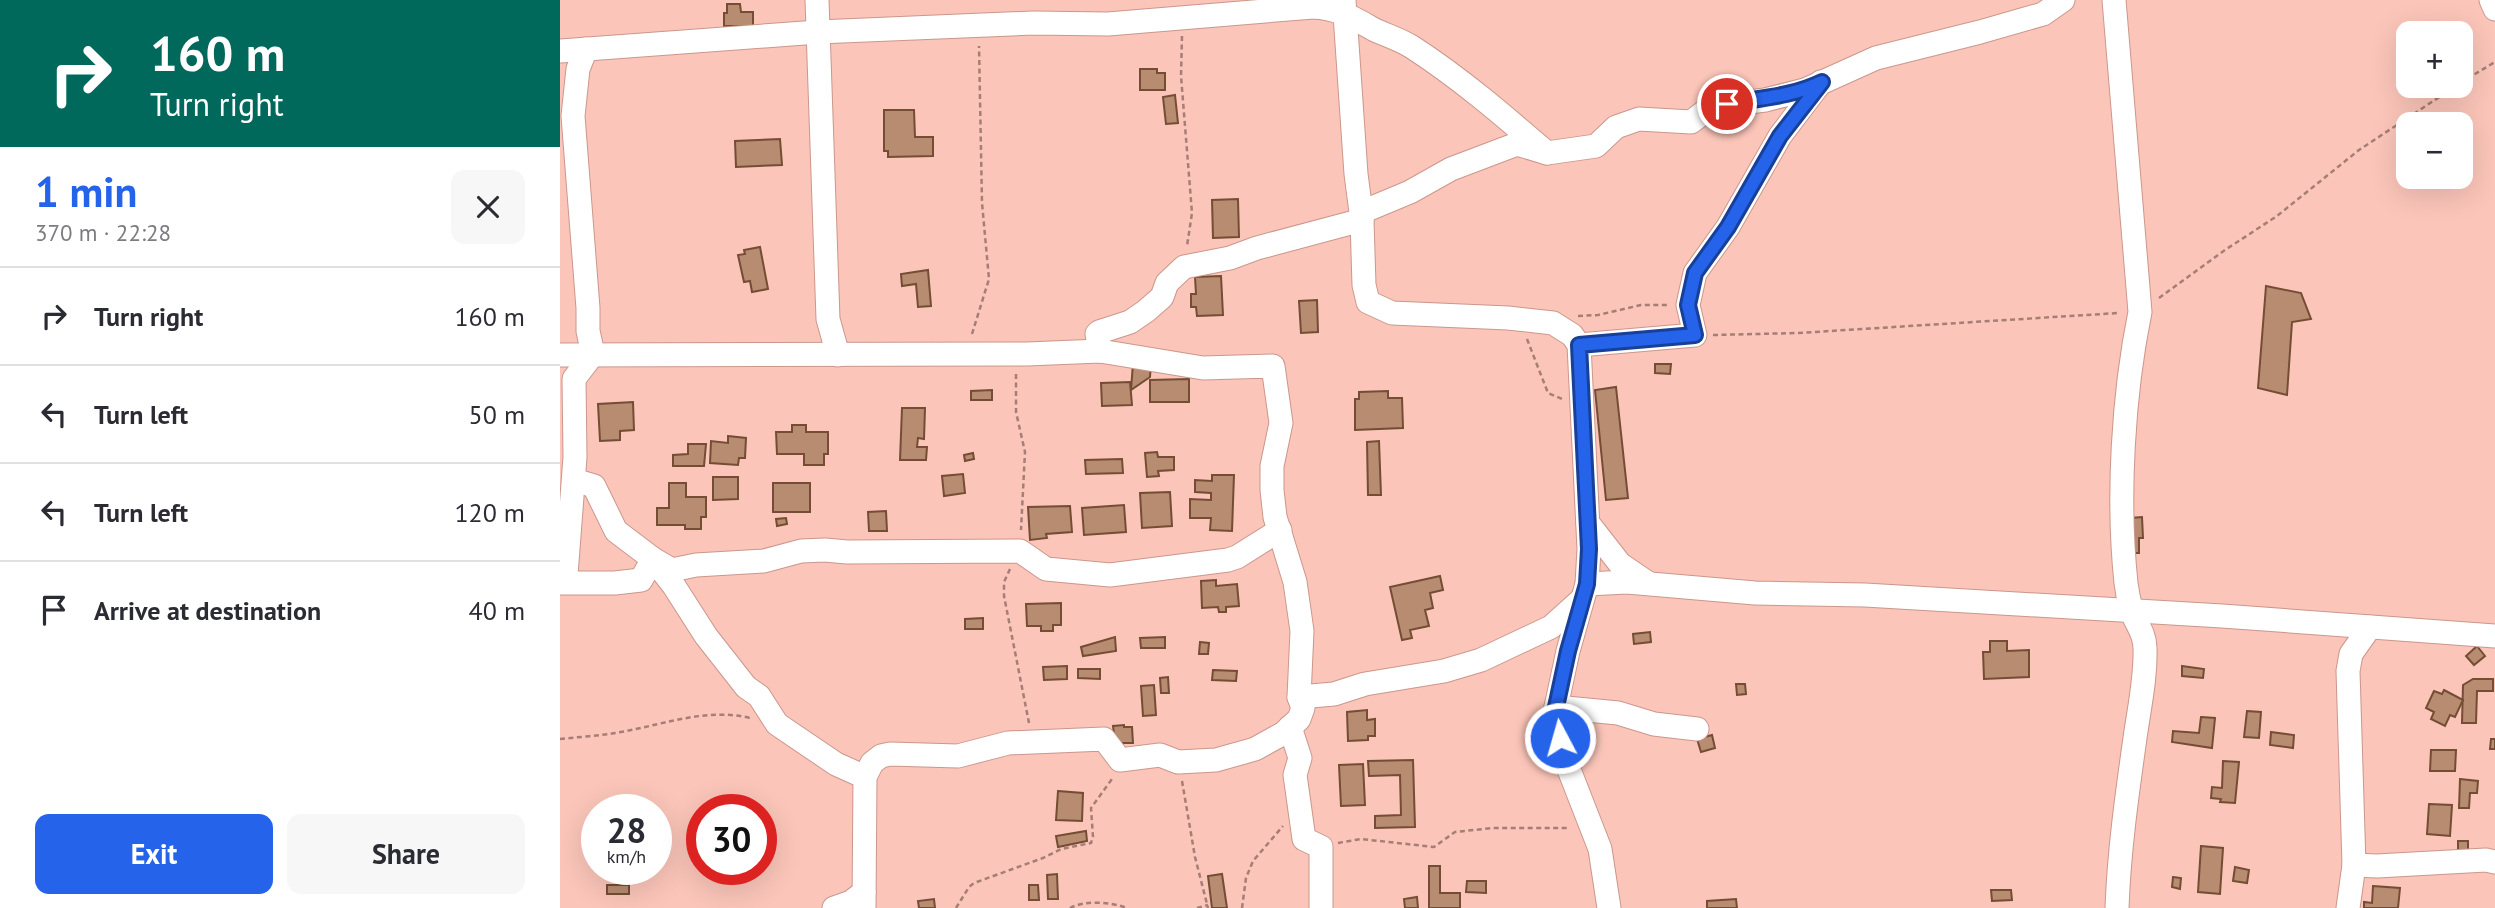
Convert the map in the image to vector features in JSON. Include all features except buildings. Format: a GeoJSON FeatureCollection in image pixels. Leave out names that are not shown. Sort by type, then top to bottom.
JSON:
{"type":"FeatureCollection","features":[{"type":"Feature","properties":{"kind":"street"},"geometry":{"type":"LineString","coordinates":[[817,0],[828,319],[838,355]]}},
{"type":"Feature","properties":{"kind":"street"},"geometry":{"type":"LineString","coordinates":[[1100,351],[1097,334],[1099,332],[1130,322],[1146,311],[1162,297],[1167,283],[1184,267],[1230,258],[1362,216],[1451,169],[1517,144],[1547,153],[1596,146],[1616,127],[1639,119],[1691,122],[1711,107],[1765,100],[1805,90],[1876,58],[2043,14],[2063,0]]}},
{"type":"Feature","properties":{"kind":"street"},"geometry":{"type":"LineString","coordinates":[[2114,0],[2140,312],[2132,352],[2123,479],[2126,583],[2132,611],[2142,629],[2145,648],[2122,835],[2117,908]]}},
{"type":"Feature","properties":{"kind":"street"},"geometry":{"type":"LineString","coordinates":[[2491,0],[2495,9]]}},
{"type":"Feature","properties":{"kind":"street"},"geometry":{"type":"LineString","coordinates":[[560,51],[818,32],[1033,23],[1108,24],[1313,6],[1344,6],[1375,30],[1410,46],[1485,99],[1547,153]]}},
{"type":"Feature","properties":{"kind":"street"},"geometry":{"type":"LineString","coordinates":[[1344,6],[1356,174],[1362,216],[1364,285],[1368,302],[1392,313],[1507,318],[1553,323],[1572,335],[1579,345],[1588,523],[1585,591],[1556,707],[1568,767],[1600,849],[1609,908]]}},
{"type":"Feature","properties":{"kind":"street"},"geometry":{"type":"LineString","coordinates":[[560,582],[566,575],[574,480],[574,379],[593,354],[588,331],[573,116],[578,69],[586,49]]}},
{"type":"Feature","properties":{"kind":"street"},"geometry":{"type":"LineString","coordinates":[[1579,345],[1695,335],[1688,305],[1695,273],[1728,227],[1780,136],[1822,82]]}},
{"type":"Feature","properties":{"kind":"street"},"geometry":{"type":"LineString","coordinates":[[560,355],[1023,354],[1100,351],[1203,368],[1273,366],[1281,423],[1272,466],[1272,490],[1295,582],[1302,631],[1299,697],[1303,708],[1299,719],[1255,748],[1216,760],[1178,762],[1160,755],[1120,760],[1104,739],[1031,740],[958,756],[881,756],[872,763],[865,777],[864,900],[834,908]]}},
{"type":"Feature","properties":{"kind":"street"},"geometry":{"type":"LineString","coordinates":[[574,480],[594,486],[616,531],[672,570],[696,565],[764,561],[801,551],[1020,551],[1046,569],[1088,574],[1120,574],[1228,560],[1280,530]]}},
{"type":"Feature","properties":{"kind":"street"},"geometry":{"type":"LineString","coordinates":[[1588,523],[1620,564],[1650,584]]}},
{"type":"Feature","properties":{"kind":"street"},"geometry":{"type":"LineString","coordinates":[[560,582],[615,583],[641,580],[653,559]]}},
{"type":"Feature","properties":{"kind":"street"},"geometry":{"type":"LineString","coordinates":[[653,559],[706,636],[747,687],[759,696],[777,724],[836,764],[865,777]]}},
{"type":"Feature","properties":{"kind":"street"},"geometry":{"type":"LineString","coordinates":[[1299,697],[1334,694],[1365,684],[1444,671],[1481,660],[1551,627],[1572,610],[1585,591],[1627,582],[1755,593],[1865,595],[2495,636]]}},
{"type":"Feature","properties":{"kind":"street"},"geometry":{"type":"LineString","coordinates":[[2333,625],[2351,654]]}},
{"type":"Feature","properties":{"kind":"street"},"geometry":{"type":"LineString","coordinates":[[2348,908],[2354,865],[2347,690],[2351,654],[2370,627]]}},
{"type":"Feature","properties":{"kind":"street"},"geometry":{"type":"LineString","coordinates":[[1556,707],[1618,713],[1654,724],[1697,729]]}},
{"type":"Feature","properties":{"kind":"street"},"geometry":{"type":"LineString","coordinates":[[1290,727],[1300,758],[1295,775],[1304,839],[1321,847],[1321,908]]}},
{"type":"Feature","properties":{"kind":"street"},"geometry":{"type":"LineString","coordinates":[[2354,865],[2486,860],[2495,862]]}},
{"type":"Feature","properties":{"kind":"path"},"geometry":{"type":"LineString","coordinates":[[1184,16],[1181,76],[1192,213],[1184,267]]}},
{"type":"Feature","properties":{"kind":"path"},"geometry":{"type":"LineString","coordinates":[[966,353],[989,279],[982,213],[978,25]]}},
{"type":"Feature","properties":{"kind":"path"},"geometry":{"type":"LineString","coordinates":[[2473,75],[2495,62]]}},
{"type":"Feature","properties":{"kind":"path"},"geometry":{"type":"LineString","coordinates":[[1695,335],[1798,333],[2140,312],[2277,216],[2359,150],[2438,98]]}},
{"type":"Feature","properties":{"kind":"path"},"geometry":{"type":"LineString","coordinates":[[1023,354],[1016,360],[1016,412],[1025,452],[1020,551],[1004,582],[1004,596],[1027,706],[1031,740]]}},
{"type":"Feature","properties":{"kind":"path"},"geometry":{"type":"LineString","coordinates":[[560,739],[614,733],[680,719],[731,713],[777,724]]}},
{"type":"Feature","properties":{"kind":"path"},"geometry":{"type":"LineString","coordinates":[[956,908],[974,883],[1061,849],[1091,843],[1091,808],[1129,760],[1120,760]]}},
{"type":"Feature","properties":{"kind":"path"},"geometry":{"type":"LineString","coordinates":[[1178,762],[1195,857],[1208,907],[1197,908]]}},
{"type":"Feature","properties":{"kind":"path"},"geometry":{"type":"LineString","coordinates":[[1242,908],[1246,878],[1253,861],[1289,820]]}},
{"type":"Feature","properties":{"kind":"path"},"geometry":{"type":"LineString","coordinates":[[1321,847],[1361,839],[1434,847],[1455,832],[1493,828],[1559,826],[1595,831]]}},
{"type":"Feature","properties":{"kind":"path"},"geometry":{"type":"LineString","coordinates":[[1070,908],[1082,904],[1115,904],[1127,908]]}},
{"type":"Feature","properties":{"kind":"route"},"geometry":{"type":"LineString","coordinates":[[1560,738],[1556,707],[1559,687],[1587,584],[1589,549],[1579,345],[1695,335],[1688,305],[1695,273],[1728,227],[1780,136],[1822,82],[1805,90],[1765,100],[1727,104]]}}]}
